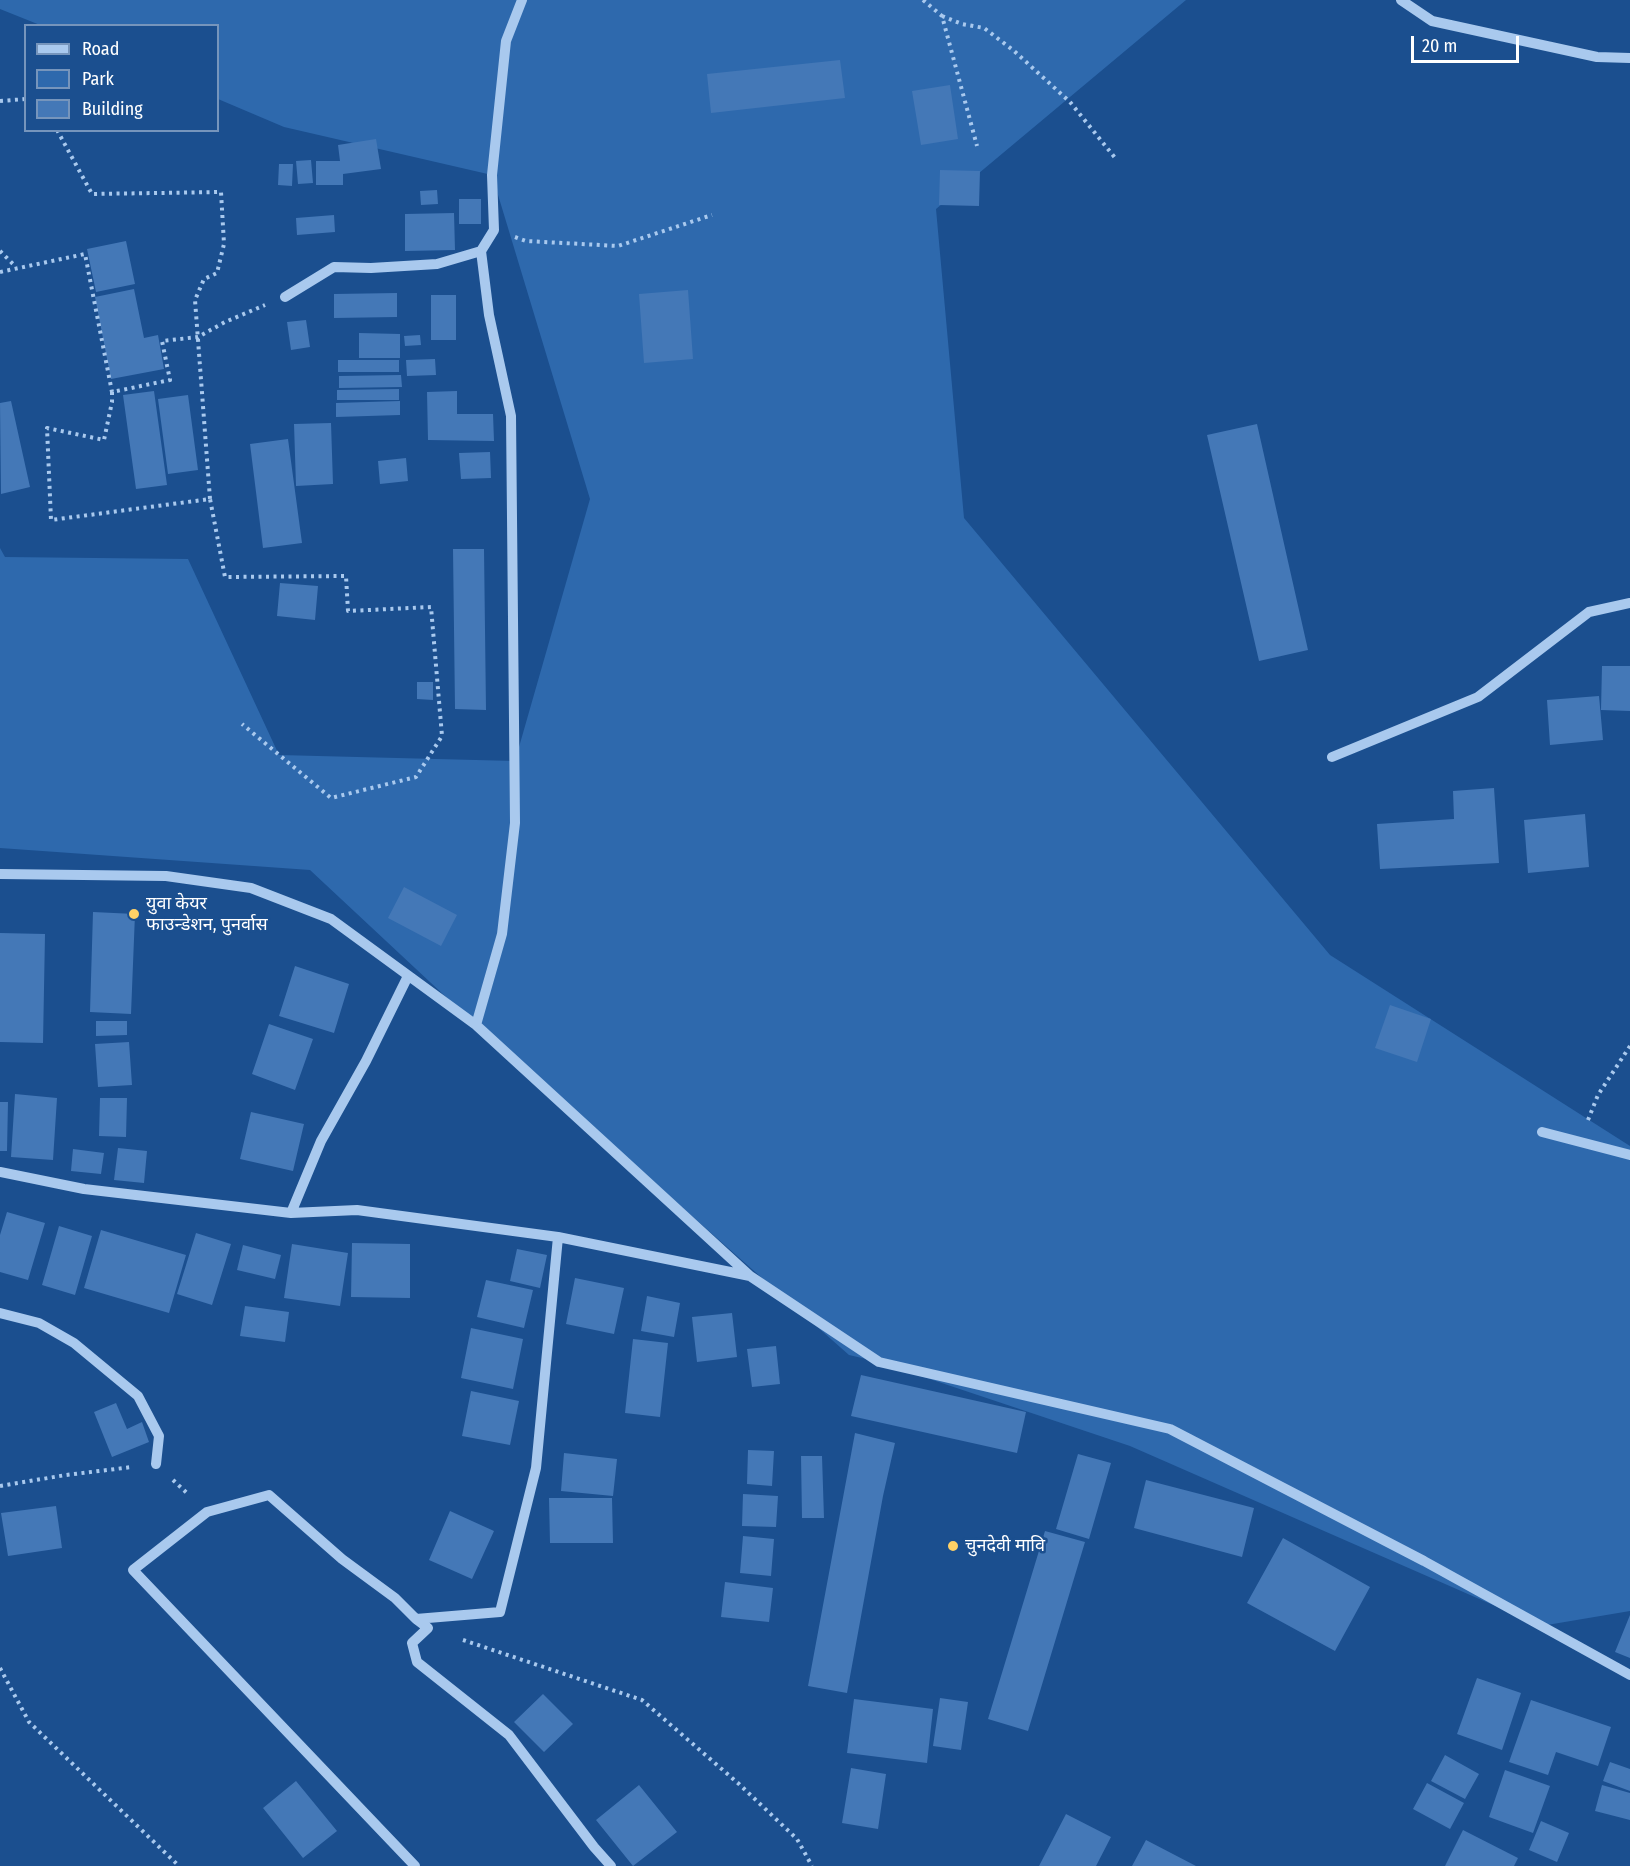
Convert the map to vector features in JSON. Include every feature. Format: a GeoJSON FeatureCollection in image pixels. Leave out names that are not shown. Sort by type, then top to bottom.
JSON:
{"type":"FeatureCollection","features":[{"type":"Feature","properties":{"kind":"street"},"geometry":{"type":"LineString","coordinates":[[476,1025],[502,934],[515,823],[511,417],[489,315],[481,251],[494,230],[492,175],[506,41],[522,0]]}},
{"type":"Feature","properties":{"kind":"street"},"geometry":{"type":"LineString","coordinates":[[1401,0],[1432,21],[1597,57],[1630,58]]}},
{"type":"Feature","properties":{"kind":"street"},"geometry":{"type":"LineString","coordinates":[[285,297],[334,267],[370,268],[437,264],[481,251]]}},
{"type":"Feature","properties":{"kind":"street"},"geometry":{"type":"LineString","coordinates":[[1332,757],[1478,697],[1589,612],[1630,603]]}},
{"type":"Feature","properties":{"kind":"street"},"geometry":{"type":"LineString","coordinates":[[0,874],[166,876],[251,888],[331,919],[476,1025],[750,1276],[879,1362],[1170,1429],[1424,1561],[1630,1675]]}},
{"type":"Feature","properties":{"kind":"street"},"geometry":{"type":"LineString","coordinates":[[291,1213],[321,1141],[366,1061],[408,976]]}},
{"type":"Feature","properties":{"kind":"street"},"geometry":{"type":"LineString","coordinates":[[1542,1132],[1630,1155]]}},
{"type":"Feature","properties":{"kind":"street"},"geometry":{"type":"LineString","coordinates":[[0,1172],[84,1189],[291,1213],[357,1210],[558,1237],[750,1276]]}},
{"type":"Feature","properties":{"kind":"street"},"geometry":{"type":"LineString","coordinates":[[416,1619],[500,1611],[536,1468],[558,1237]]}},
{"type":"Feature","properties":{"kind":"street"},"geometry":{"type":"LineString","coordinates":[[0,1313],[39,1323],[74,1343],[138,1396],[159,1436],[156,1464]]}},
{"type":"Feature","properties":{"kind":"street"},"geometry":{"type":"LineString","coordinates":[[415,1866],[133,1570],[207,1512],[269,1495],[342,1559],[395,1598],[428,1628],[412,1643],[417,1662],[509,1735],[594,1847],[612,1866]]}},
{"type":"Feature","properties":{"kind":"path"},"geometry":{"type":"LineString","coordinates":[[923,0],[942,16],[962,24],[984,28],[1013,50],[1070,102],[1116,159]]}},
{"type":"Feature","properties":{"kind":"path"},"geometry":{"type":"LineString","coordinates":[[942,16],[977,146]]}},
{"type":"Feature","properties":{"kind":"path"},"geometry":{"type":"LineString","coordinates":[[0,101],[24,99]]}},
{"type":"Feature","properties":{"kind":"path"},"geometry":{"type":"LineString","coordinates":[[58,132],[92,194],[221,192],[224,244],[217,273],[204,279],[195,300],[210,499],[225,577],[346,576],[348,611],[431,607],[442,736],[416,777],[332,798],[242,724]]}},
{"type":"Feature","properties":{"kind":"path"},"geometry":{"type":"LineString","coordinates":[[494,230],[526,241],[618,246],[712,215]]}},
{"type":"Feature","properties":{"kind":"path"},"geometry":{"type":"LineString","coordinates":[[0,251],[16,267]]}},
{"type":"Feature","properties":{"kind":"path"},"geometry":{"type":"LineString","coordinates":[[0,272],[85,254],[112,402],[104,440],[47,428],[51,520],[210,499]]}},
{"type":"Feature","properties":{"kind":"path"},"geometry":{"type":"LineString","coordinates":[[112,392],[170,380],[162,341],[198,338],[225,322],[285,297]]}},
{"type":"Feature","properties":{"kind":"path"},"geometry":{"type":"LineString","coordinates":[[1580,1143],[1598,1095],[1630,1046]]}},
{"type":"Feature","properties":{"kind":"path"},"geometry":{"type":"LineString","coordinates":[[0,1486],[156,1464],[207,1512]]}},
{"type":"Feature","properties":{"kind":"path"},"geometry":{"type":"LineString","coordinates":[[428,1628],[642,1700],[739,1784],[797,1839],[812,1866]]}},
{"type":"Feature","properties":{"kind":"path"},"geometry":{"type":"LineString","coordinates":[[0,1668],[29,1722],[179,1866]]}},
{"type":"Feature","properties":{"kind":"green space"},"geometry":{"type":"Polygon","coordinates":[[[0,0],[1186,0],[936,209],[964,518],[1330,955],[1630,1146],[1630,1611],[1541,1626],[1130,1446],[879,1362],[849,1355],[476,1025],[310,870],[0,848],[0,548],[5,557],[188,559],[279,755],[515,761],[590,499],[492,175],[284,127],[219,99],[219,24],[38,24],[0,9],[0,0]]]}},
{"type":"Feature","properties":{"kind":"building"},"geometry":{"type":"Polygon","coordinates":[[[840,60],[845,98],[711,113],[707,74],[840,60]]]}},
{"type":"Feature","properties":{"kind":"building"},"geometry":{"type":"Polygon","coordinates":[[[950,85],[958,139],[921,145],[912,91],[950,85]]]}},
{"type":"Feature","properties":{"kind":"building"},"geometry":{"type":"Polygon","coordinates":[[[376,139],[381,169],[343,174],[343,185],[316,185],[316,161],[340,161],[338,145],[376,139]]]}},
{"type":"Feature","properties":{"kind":"building"},"geometry":{"type":"Polygon","coordinates":[[[311,160],[313,183],[298,184],[296,161],[311,160]]]}},
{"type":"Feature","properties":{"kind":"building"},"geometry":{"type":"Polygon","coordinates":[[[279,164],[293,164],[292,186],[278,185],[279,164]]]}},
{"type":"Feature","properties":{"kind":"building"},"geometry":{"type":"Polygon","coordinates":[[[940,170],[980,171],[979,206],[939,205],[940,170]]]}},
{"type":"Feature","properties":{"kind":"building"},"geometry":{"type":"Polygon","coordinates":[[[437,190],[438,204],[421,205],[420,191],[437,190]]]}},
{"type":"Feature","properties":{"kind":"building"},"geometry":{"type":"Polygon","coordinates":[[[459,199],[481,199],[481,224],[459,224],[459,199]]]}},
{"type":"Feature","properties":{"kind":"building"},"geometry":{"type":"Polygon","coordinates":[[[454,213],[455,250],[405,251],[405,214],[454,213]]]}},
{"type":"Feature","properties":{"kind":"building"},"geometry":{"type":"Polygon","coordinates":[[[334,215],[335,232],[297,235],[296,218],[334,215]]]}},
{"type":"Feature","properties":{"kind":"building"},"geometry":{"type":"Polygon","coordinates":[[[126,241],[135,284],[96,292],[87,249],[126,241]]]}},
{"type":"Feature","properties":{"kind":"building"},"geometry":{"type":"Polygon","coordinates":[[[134,289],[144,338],[158,335],[164,369],[111,379],[95,297],[134,289]]]}},
{"type":"Feature","properties":{"kind":"building"},"geometry":{"type":"Polygon","coordinates":[[[688,290],[693,359],[644,363],[639,294],[688,290]]]}},
{"type":"Feature","properties":{"kind":"building"},"geometry":{"type":"Polygon","coordinates":[[[397,293],[397,317],[334,318],[334,294],[397,293]]]}},
{"type":"Feature","properties":{"kind":"building"},"geometry":{"type":"Polygon","coordinates":[[[431,295],[456,295],[456,340],[431,340],[431,295]]]}},
{"type":"Feature","properties":{"kind":"building"},"geometry":{"type":"Polygon","coordinates":[[[306,320],[310,347],[291,350],[287,322],[306,320]]]}},
{"type":"Feature","properties":{"kind":"building"},"geometry":{"type":"Polygon","coordinates":[[[359,333],[400,334],[400,358],[359,358],[359,333]]]}},
{"type":"Feature","properties":{"kind":"building"},"geometry":{"type":"Polygon","coordinates":[[[420,335],[421,345],[405,346],[404,336],[420,335]]]}},
{"type":"Feature","properties":{"kind":"building"},"geometry":{"type":"Polygon","coordinates":[[[435,359],[436,375],[407,376],[406,360],[435,359]]]}},
{"type":"Feature","properties":{"kind":"building"},"geometry":{"type":"Polygon","coordinates":[[[338,360],[399,360],[399,372],[338,372],[338,360]]]}},
{"type":"Feature","properties":{"kind":"building"},"geometry":{"type":"Polygon","coordinates":[[[401,375],[402,387],[339,388],[339,376],[401,375]]]}},
{"type":"Feature","properties":{"kind":"building"},"geometry":{"type":"Polygon","coordinates":[[[399,389],[399,400],[337,400],[337,390],[399,389]]]}},
{"type":"Feature","properties":{"kind":"building"},"geometry":{"type":"Polygon","coordinates":[[[154,391],[167,485],[136,489],[123,395],[154,391]]]}},
{"type":"Feature","properties":{"kind":"building"},"geometry":{"type":"Polygon","coordinates":[[[457,391],[457,414],[493,414],[494,441],[428,440],[427,392],[457,391]]]}},
{"type":"Feature","properties":{"kind":"building"},"geometry":{"type":"Polygon","coordinates":[[[188,395],[198,470],[168,474],[158,399],[188,395]]]}},
{"type":"Feature","properties":{"kind":"building"},"geometry":{"type":"Polygon","coordinates":[[[11,401],[30,487],[1,494],[0,403],[11,401]]]}},
{"type":"Feature","properties":{"kind":"building"},"geometry":{"type":"Polygon","coordinates":[[[400,401],[400,415],[336,417],[336,403],[400,401]]]}},
{"type":"Feature","properties":{"kind":"building"},"geometry":{"type":"Polygon","coordinates":[[[331,423],[333,484],[296,486],[294,424],[331,423]]]}},
{"type":"Feature","properties":{"kind":"building"},"geometry":{"type":"Polygon","coordinates":[[[1257,424],[1308,650],[1259,661],[1207,435],[1257,424]]]}},
{"type":"Feature","properties":{"kind":"building"},"geometry":{"type":"Polygon","coordinates":[[[288,439],[302,543],[263,548],[250,444],[288,439]]]}},
{"type":"Feature","properties":{"kind":"building"},"geometry":{"type":"Polygon","coordinates":[[[490,452],[491,478],[461,479],[459,453],[490,452]]]}},
{"type":"Feature","properties":{"kind":"building"},"geometry":{"type":"Polygon","coordinates":[[[406,458],[408,481],[380,484],[378,461],[406,458]]]}},
{"type":"Feature","properties":{"kind":"building"},"geometry":{"type":"Polygon","coordinates":[[[453,549],[484,549],[486,710],[455,709],[453,549]]]}},
{"type":"Feature","properties":{"kind":"building"},"geometry":{"type":"Polygon","coordinates":[[[280,583],[318,586],[315,620],[277,616],[280,583]]]}},
{"type":"Feature","properties":{"kind":"building"},"geometry":{"type":"Polygon","coordinates":[[[1602,666],[1630,666],[1630,711],[1601,710],[1602,666]]]}},
{"type":"Feature","properties":{"kind":"building"},"geometry":{"type":"Polygon","coordinates":[[[417,682],[433,682],[433,700],[417,699],[417,682]]]}},
{"type":"Feature","properties":{"kind":"building"},"geometry":{"type":"Polygon","coordinates":[[[1599,696],[1603,740],[1550,745],[1547,700],[1599,696]]]}},
{"type":"Feature","properties":{"kind":"building"},"geometry":{"type":"Polygon","coordinates":[[[1494,788],[1499,863],[1380,869],[1377,824],[1454,819],[1453,791],[1494,788]]]}},
{"type":"Feature","properties":{"kind":"building"},"geometry":{"type":"Polygon","coordinates":[[[1585,814],[1589,867],[1528,873],[1524,820],[1585,814]]]}},
{"type":"Feature","properties":{"kind":"building"},"geometry":{"type":"Polygon","coordinates":[[[404,887],[457,915],[441,946],[388,918],[404,887]]]}},
{"type":"Feature","properties":{"kind":"building"},"geometry":{"type":"Polygon","coordinates":[[[93,912],[135,914],[131,1014],[90,1012],[93,912]]]}},
{"type":"Feature","properties":{"kind":"building"},"geometry":{"type":"Polygon","coordinates":[[[0,933],[45,934],[43,1043],[0,1042],[0,933]]]}},
{"type":"Feature","properties":{"kind":"building"},"geometry":{"type":"Polygon","coordinates":[[[295,966],[349,984],[334,1033],[279,1016],[295,966]]]}},
{"type":"Feature","properties":{"kind":"building"},"geometry":{"type":"Polygon","coordinates":[[[1390,1005],[1431,1019],[1417,1062],[1375,1048],[1390,1005]]]}},
{"type":"Feature","properties":{"kind":"building"},"geometry":{"type":"Polygon","coordinates":[[[96,1021],[127,1021],[127,1035],[96,1036],[96,1021]]]}},
{"type":"Feature","properties":{"kind":"building"},"geometry":{"type":"Polygon","coordinates":[[[269,1024],[313,1039],[295,1090],[252,1074],[269,1024]]]}},
{"type":"Feature","properties":{"kind":"building"},"geometry":{"type":"Polygon","coordinates":[[[129,1042],[132,1085],[98,1087],[95,1044],[129,1042]]]}},
{"type":"Feature","properties":{"kind":"building"},"geometry":{"type":"Polygon","coordinates":[[[15,1094],[57,1098],[53,1160],[11,1157],[15,1094]]]}},
{"type":"Feature","properties":{"kind":"building"},"geometry":{"type":"Polygon","coordinates":[[[100,1098],[127,1098],[126,1137],[99,1136],[100,1098]]]}},
{"type":"Feature","properties":{"kind":"building"},"geometry":{"type":"Polygon","coordinates":[[[0,1102],[8,1102],[7,1151],[0,1151],[0,1102]]]}},
{"type":"Feature","properties":{"kind":"building"},"geometry":{"type":"Polygon","coordinates":[[[251,1112],[304,1124],[293,1171],[240,1159],[251,1112]]]}},
{"type":"Feature","properties":{"kind":"building"},"geometry":{"type":"Polygon","coordinates":[[[118,1148],[147,1151],[144,1183],[114,1180],[118,1148]]]}},
{"type":"Feature","properties":{"kind":"building"},"geometry":{"type":"Polygon","coordinates":[[[73,1149],[104,1153],[101,1174],[71,1171],[73,1149]]]}},
{"type":"Feature","properties":{"kind":"building"},"geometry":{"type":"Polygon","coordinates":[[[7,1212],[45,1223],[28,1280],[0,1272],[0,1235],[7,1212]]]}},
{"type":"Feature","properties":{"kind":"building"},"geometry":{"type":"Polygon","coordinates":[[[59,1226],[92,1236],[75,1295],[42,1285],[59,1226]]]}},
{"type":"Feature","properties":{"kind":"building"},"geometry":{"type":"Polygon","coordinates":[[[101,1230],[186,1255],[169,1313],[84,1288],[101,1230]]]}},
{"type":"Feature","properties":{"kind":"building"},"geometry":{"type":"Polygon","coordinates":[[[196,1233],[231,1244],[212,1305],[177,1294],[196,1233]]]}},
{"type":"Feature","properties":{"kind":"building"},"geometry":{"type":"Polygon","coordinates":[[[352,1243],[410,1244],[410,1298],[351,1297],[352,1243]]]}},
{"type":"Feature","properties":{"kind":"building"},"geometry":{"type":"Polygon","coordinates":[[[292,1244],[348,1253],[340,1306],[284,1298],[292,1244]]]}},
{"type":"Feature","properties":{"kind":"building"},"geometry":{"type":"Polygon","coordinates":[[[243,1245],[281,1255],[275,1279],[237,1270],[243,1245]]]}},
{"type":"Feature","properties":{"kind":"building"},"geometry":{"type":"Polygon","coordinates":[[[517,1249],[547,1255],[540,1288],[510,1281],[517,1249]]]}},
{"type":"Feature","properties":{"kind":"building"},"geometry":{"type":"Polygon","coordinates":[[[575,1278],[624,1288],[614,1334],[566,1324],[575,1278]]]}},
{"type":"Feature","properties":{"kind":"building"},"geometry":{"type":"Polygon","coordinates":[[[486,1280],[533,1290],[524,1328],[477,1317],[486,1280]]]}},
{"type":"Feature","properties":{"kind":"building"},"geometry":{"type":"Polygon","coordinates":[[[647,1296],[680,1303],[674,1337],[641,1331],[647,1296]]]}},
{"type":"Feature","properties":{"kind":"building"},"geometry":{"type":"Polygon","coordinates":[[[245,1306],[289,1312],[285,1342],[240,1336],[245,1306]]]}},
{"type":"Feature","properties":{"kind":"building"},"geometry":{"type":"Polygon","coordinates":[[[732,1313],[737,1357],[697,1362],[692,1317],[732,1313]]]}},
{"type":"Feature","properties":{"kind":"building"},"geometry":{"type":"Polygon","coordinates":[[[471,1328],[523,1339],[513,1389],[461,1378],[471,1328]]]}},
{"type":"Feature","properties":{"kind":"building"},"geometry":{"type":"Polygon","coordinates":[[[633,1339],[668,1343],[660,1417],[625,1413],[633,1339]]]}},
{"type":"Feature","properties":{"kind":"building"},"geometry":{"type":"Polygon","coordinates":[[[776,1346],[780,1384],[752,1387],[747,1349],[776,1346]]]}},
{"type":"Feature","properties":{"kind":"building"},"geometry":{"type":"Polygon","coordinates":[[[861,1375],[1026,1412],[1017,1453],[851,1416],[861,1375]]]}},
{"type":"Feature","properties":{"kind":"building"},"geometry":{"type":"Polygon","coordinates":[[[471,1391],[519,1401],[510,1445],[462,1436],[471,1391]]]}},
{"type":"Feature","properties":{"kind":"building"},"geometry":{"type":"Polygon","coordinates":[[[116,1403],[127,1429],[142,1422],[149,1442],[112,1457],[94,1412],[116,1403]]]}},
{"type":"Feature","properties":{"kind":"building"},"geometry":{"type":"Polygon","coordinates":[[[855,1433],[895,1443],[847,1693],[808,1686],[855,1433]]]}},
{"type":"Feature","properties":{"kind":"building"},"geometry":{"type":"Polygon","coordinates":[[[748,1450],[774,1451],[772,1486],[747,1484],[748,1450]]]}},
{"type":"Feature","properties":{"kind":"building"},"geometry":{"type":"Polygon","coordinates":[[[564,1453],[617,1459],[613,1496],[561,1491],[564,1453]]]}},
{"type":"Feature","properties":{"kind":"building"},"geometry":{"type":"Polygon","coordinates":[[[1078,1454],[1111,1463],[1089,1539],[1056,1529],[1078,1454]]]}},
{"type":"Feature","properties":{"kind":"building"},"geometry":{"type":"Polygon","coordinates":[[[801,1456],[822,1456],[824,1518],[802,1518],[801,1456]]]}},
{"type":"Feature","properties":{"kind":"building"},"geometry":{"type":"Polygon","coordinates":[[[1146,1480],[1254,1508],[1242,1557],[1134,1528],[1146,1480]]]}},
{"type":"Feature","properties":{"kind":"building"},"geometry":{"type":"Polygon","coordinates":[[[743,1494],[778,1496],[776,1527],[742,1526],[743,1494]]]}},
{"type":"Feature","properties":{"kind":"building"},"geometry":{"type":"Polygon","coordinates":[[[549,1498],[612,1498],[613,1543],[550,1543],[549,1498]]]}},
{"type":"Feature","properties":{"kind":"building"},"geometry":{"type":"Polygon","coordinates":[[[56,1506],[62,1548],[8,1556],[1,1513],[56,1506]]]}},
{"type":"Feature","properties":{"kind":"building"},"geometry":{"type":"Polygon","coordinates":[[[450,1511],[494,1531],[472,1579],[429,1560],[450,1511]]]}},
{"type":"Feature","properties":{"kind":"building"},"geometry":{"type":"Polygon","coordinates":[[[1045,1531],[1085,1542],[1028,1731],[988,1719],[1045,1531]]]}},
{"type":"Feature","properties":{"kind":"building"},"geometry":{"type":"Polygon","coordinates":[[[743,1536],[774,1539],[771,1576],[740,1573],[743,1536]]]}},
{"type":"Feature","properties":{"kind":"building"},"geometry":{"type":"Polygon","coordinates":[[[1283,1538],[1370,1587],[1335,1651],[1247,1603],[1283,1538]]]}},
{"type":"Feature","properties":{"kind":"building"},"geometry":{"type":"Polygon","coordinates":[[[725,1582],[773,1588],[769,1622],[721,1617],[725,1582]]]}},
{"type":"Feature","properties":{"kind":"building"},"geometry":{"type":"Polygon","coordinates":[[[1630,1615],[1630,1658],[1615,1652],[1630,1615]]]}},
{"type":"Feature","properties":{"kind":"building"},"geometry":{"type":"Polygon","coordinates":[[[1477,1678],[1521,1693],[1502,1750],[1457,1734],[1477,1678]]]}},
{"type":"Feature","properties":{"kind":"building"},"geometry":{"type":"Polygon","coordinates":[[[543,1694],[573,1724],[544,1752],[514,1722],[543,1694]]]}},
{"type":"Feature","properties":{"kind":"building"},"geometry":{"type":"Polygon","coordinates":[[[940,1698],[968,1702],[961,1750],[933,1746],[940,1698]]]}},
{"type":"Feature","properties":{"kind":"building"},"geometry":{"type":"Polygon","coordinates":[[[854,1699],[933,1709],[927,1763],[847,1753],[854,1699]]]}},
{"type":"Feature","properties":{"kind":"building"},"geometry":{"type":"Polygon","coordinates":[[[1531,1700],[1611,1727],[1598,1766],[1556,1752],[1548,1775],[1509,1762],[1531,1700]]]}},
{"type":"Feature","properties":{"kind":"building"},"geometry":{"type":"Polygon","coordinates":[[[1445,1755],[1479,1774],[1465,1799],[1431,1781],[1445,1755]]]}},
{"type":"Feature","properties":{"kind":"building"},"geometry":{"type":"Polygon","coordinates":[[[1610,1762],[1630,1769],[1630,1791],[1603,1781],[1610,1762]]]}},
{"type":"Feature","properties":{"kind":"building"},"geometry":{"type":"Polygon","coordinates":[[[851,1768],[886,1774],[878,1829],[842,1823],[851,1768]]]}},
{"type":"Feature","properties":{"kind":"building"},"geometry":{"type":"Polygon","coordinates":[[[1505,1770],[1550,1786],[1533,1833],[1489,1817],[1505,1770]]]}},
{"type":"Feature","properties":{"kind":"building"},"geometry":{"type":"Polygon","coordinates":[[[296,1781],[337,1831],[303,1858],[263,1808],[296,1781]]]}},
{"type":"Feature","properties":{"kind":"building"},"geometry":{"type":"Polygon","coordinates":[[[1427,1783],[1464,1803],[1450,1829],[1413,1809],[1427,1783]]]}},
{"type":"Feature","properties":{"kind":"building"},"geometry":{"type":"Polygon","coordinates":[[[639,1785],[677,1832],[633,1866],[596,1820],[639,1785]]]}},
{"type":"Feature","properties":{"kind":"building"},"geometry":{"type":"Polygon","coordinates":[[[1602,1785],[1630,1793],[1630,1820],[1595,1811],[1602,1785]]]}},
{"type":"Feature","properties":{"kind":"building"},"geometry":{"type":"Polygon","coordinates":[[[1066,1814],[1111,1837],[1096,1866],[1039,1866],[1066,1814]]]}},
{"type":"Feature","properties":{"kind":"building"},"geometry":{"type":"Polygon","coordinates":[[[1541,1821],[1569,1833],[1557,1862],[1529,1850],[1541,1821]]]}},
{"type":"Feature","properties":{"kind":"building"},"geometry":{"type":"Polygon","coordinates":[[[1463,1830],[1518,1858],[1514,1866],[1445,1866],[1463,1830]]]}},
{"type":"Feature","properties":{"kind":"building"},"geometry":{"type":"Polygon","coordinates":[[[1146,1840],[1196,1866],[1132,1866],[1146,1840]]]}},
{"type":"Feature","properties":{"kind":"place","name":"युवा केयर फाउन्डेशन, पुनर्वास"},"geometry":{"type":"Point","coordinates":[134,914]}},
{"type":"Feature","properties":{"kind":"place","name":"चुनदेवी मावि"},"geometry":{"type":"Point","coordinates":[953,1546]}}]}
